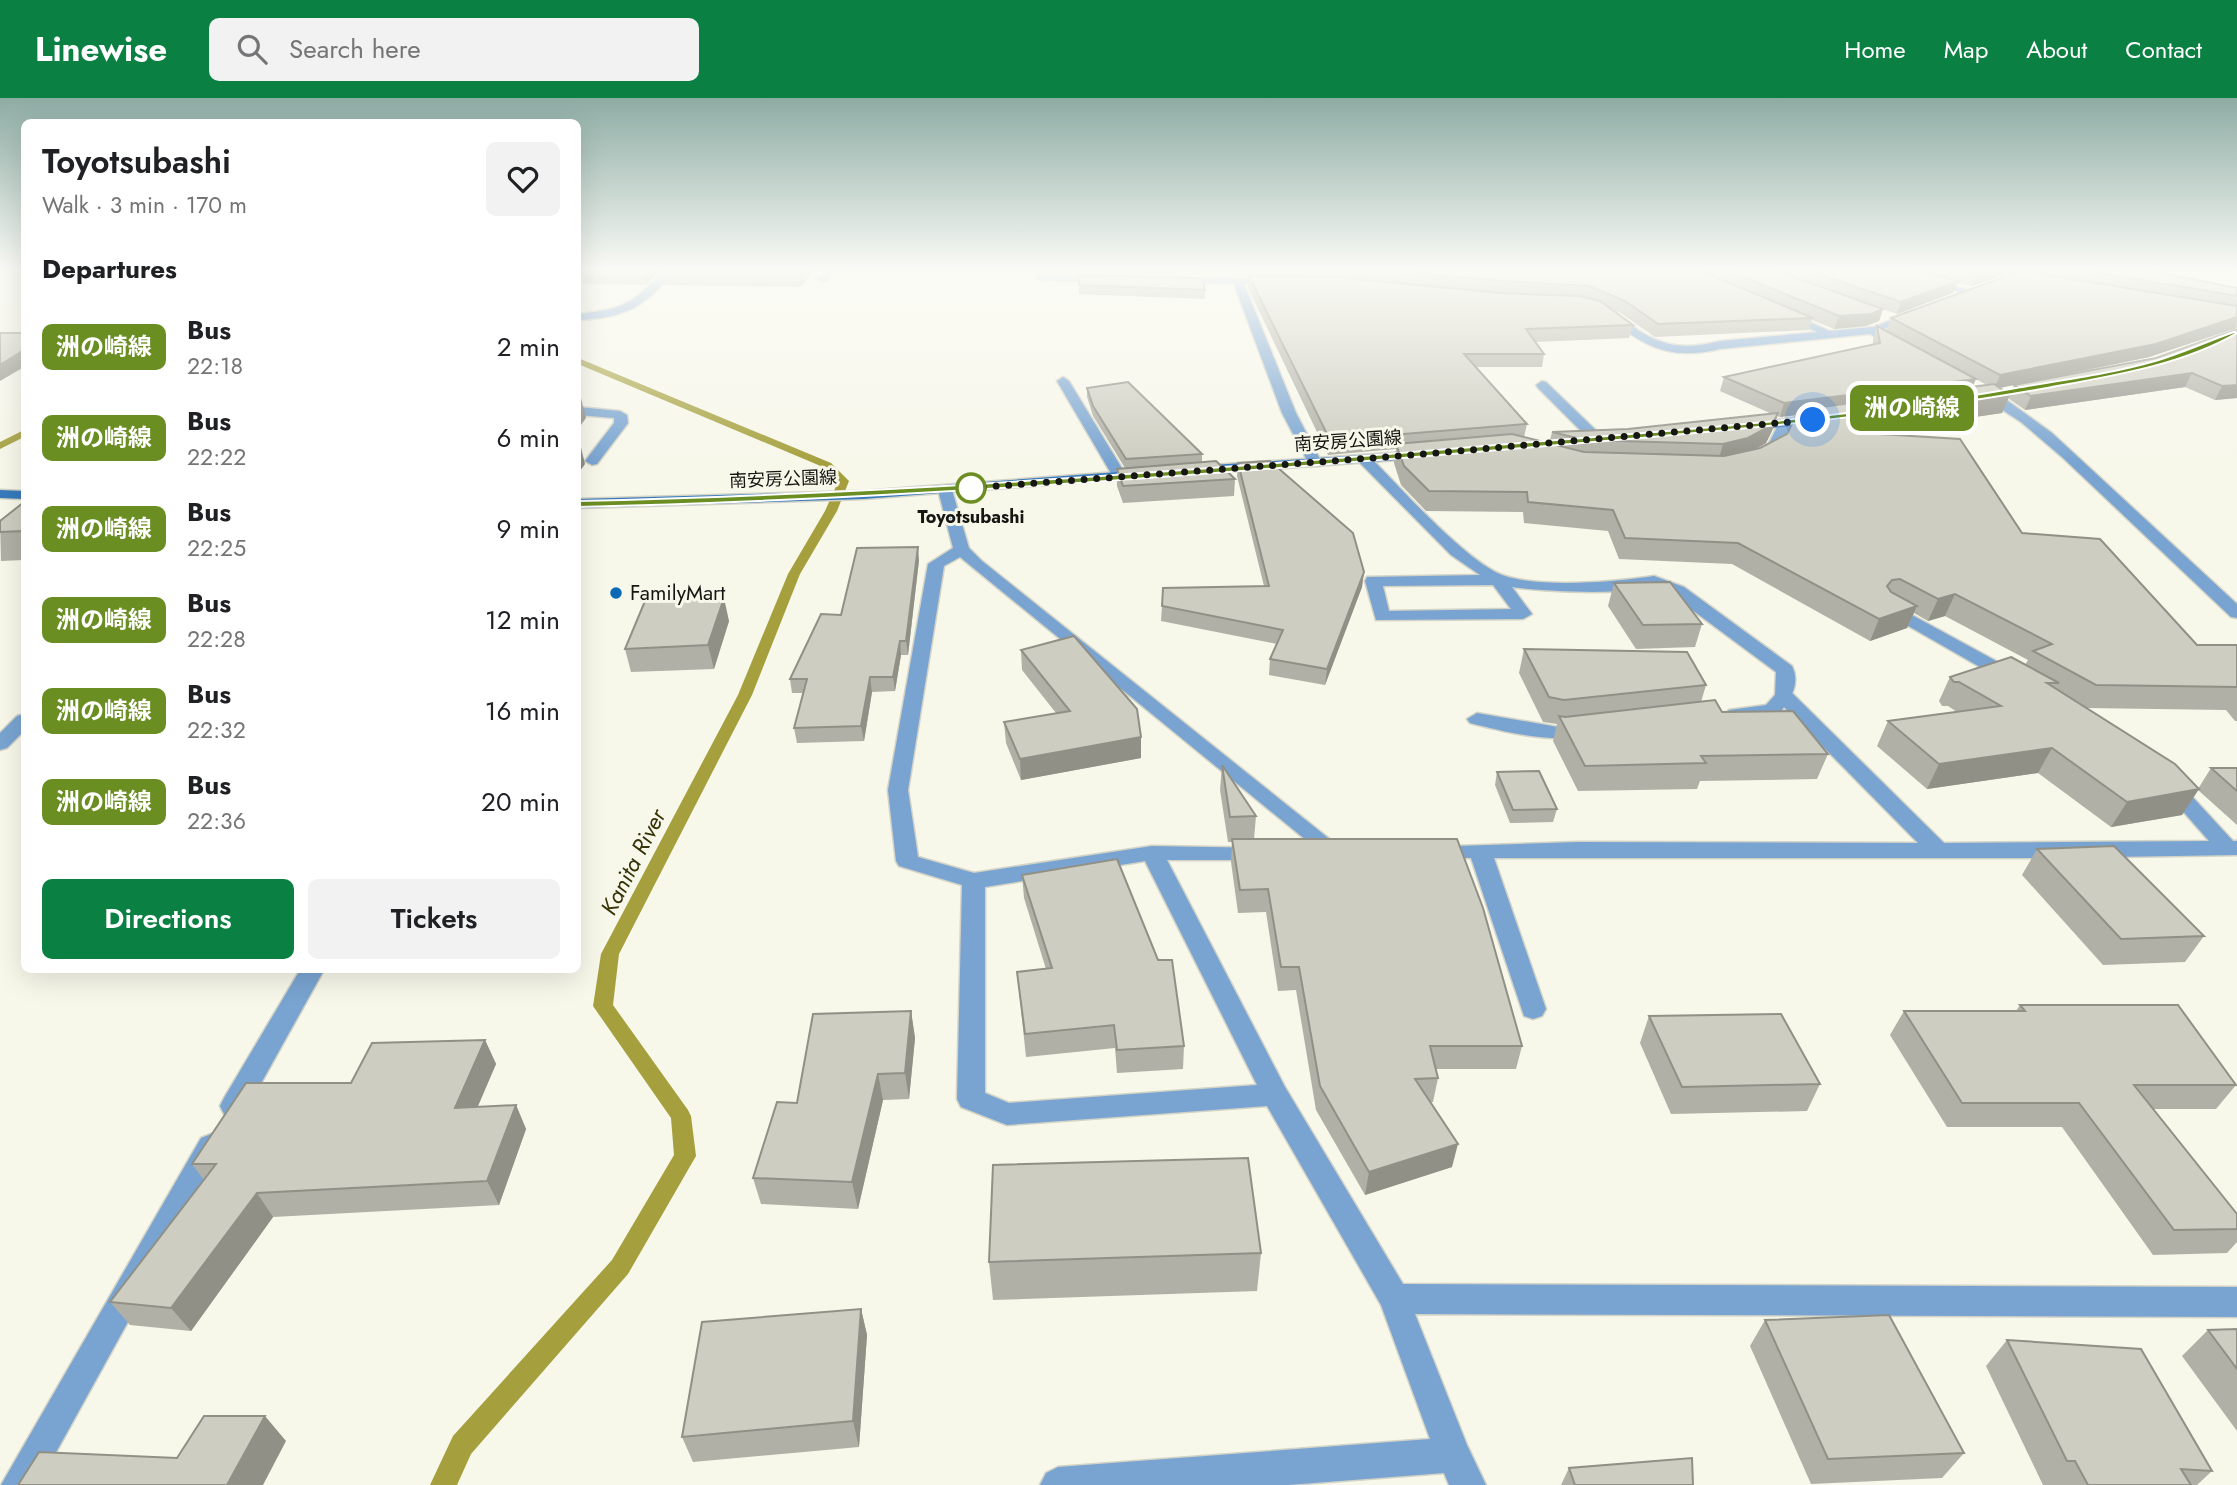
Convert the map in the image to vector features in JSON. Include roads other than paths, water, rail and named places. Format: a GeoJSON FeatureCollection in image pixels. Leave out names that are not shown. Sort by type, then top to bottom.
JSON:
{"type":"FeatureCollection","features":[{"type":"Feature","properties":{"kind":"main road"},"geometry":{"type":"LineString","coordinates":[[1967,400],[2015,391]]}},
{"type":"Feature","properties":{"kind":"main road"},"geometry":{"type":"LineString","coordinates":[[1732,428],[1840,417]]}},
{"type":"Feature","properties":{"kind":"main road"},"geometry":{"type":"LineString","coordinates":[[1573,442],[1605,439]]}},
{"type":"Feature","properties":{"kind":"main road","name":"南安房公園線"},"geometry":{"type":"LineString","coordinates":[[1184,471],[1430,454]]}},
{"type":"Feature","properties":{"kind":"main road","name":"南安房公園線"},"geometry":{"type":"LineString","coordinates":[[581,504],[828,497],[1158,473]]}},
{"type":"Feature","properties":{"kind":"main road"},"geometry":{"type":"LineString","coordinates":[[0,494],[21,495]]}},
{"type":"Feature","properties":{"kind":"street"},"geometry":{"type":"LineString","coordinates":[[1259,335],[1289,413],[1315,463]]}},
{"type":"Feature","properties":{"kind":"street"},"geometry":{"type":"LineString","coordinates":[[1637,335],[1645,341],[1672,351],[1703,351],[1720,345],[1824,335]]}},
{"type":"Feature","properties":{"kind":"street"},"geometry":{"type":"LineString","coordinates":[[1881,335],[1914,353]]}},
{"type":"Feature","properties":{"kind":"street"},"geometry":{"type":"LineString","coordinates":[[1063,381],[1119,475]]}},
{"type":"Feature","properties":{"kind":"street"},"geometry":{"type":"LineString","coordinates":[[1968,383],[1991,396],[2092,474],[2145,529],[2237,613]]}},
{"type":"Feature","properties":{"kind":"street"},"geometry":{"type":"LineString","coordinates":[[1542,385],[1605,439]]}},
{"type":"Feature","properties":{"kind":"street"},"geometry":{"type":"LineString","coordinates":[[581,411],[620,415],[621,423],[592,461]]}},
{"type":"Feature","properties":{"kind":"street"},"geometry":{"type":"LineString","coordinates":[[1748,462],[1774,448],[1786,424]]}},
{"type":"Feature","properties":{"kind":"street"},"geometry":{"type":"LineString","coordinates":[[1364,459],[1457,552],[1498,580],[1523,614],[1381,616],[1373,581],[1498,580],[1517,583],[1630,585],[1654,580],[1678,591],[1785,670],[1784,696],[1772,710],[1719,716]]}},
{"type":"Feature","properties":{"kind":"street"},"geometry":{"type":"LineString","coordinates":[[945,490],[961,550],[1336,853]]}},
{"type":"Feature","properties":{"kind":"street"},"geometry":{"type":"LineString","coordinates":[[961,550],[936,564],[898,790],[907,861],[974,881],[1152,853],[1362,853]]}},
{"type":"Feature","properties":{"kind":"street"},"geometry":{"type":"LineString","coordinates":[[1889,608],[2032,689]]}},
{"type":"Feature","properties":{"kind":"street"},"geometry":{"type":"LineString","coordinates":[[1784,696],[1939,851]]}},
{"type":"Feature","properties":{"kind":"street"},"geometry":{"type":"LineString","coordinates":[[1477,719],[1558,733],[1598,729]]}},
{"type":"Feature","properties":{"kind":"street"},"geometry":{"type":"LineString","coordinates":[[0,744],[21,723]]}},
{"type":"Feature","properties":{"kind":"street"},"geometry":{"type":"LineString","coordinates":[[2156,769],[2232,848]]}},
{"type":"Feature","properties":{"kind":"street"},"geometry":{"type":"LineString","coordinates":[[1415,852],[2232,848]]}},
{"type":"Feature","properties":{"kind":"street"},"geometry":{"type":"LineString","coordinates":[[1480,851],[1533,1009]]}},
{"type":"Feature","properties":{"kind":"street"},"geometry":{"type":"LineString","coordinates":[[1058,1485],[1461,1470],[1394,1299],[1275,1095],[1152,853]]}},
{"type":"Feature","properties":{"kind":"street"},"geometry":{"type":"LineString","coordinates":[[974,881],[971,1098],[1007,1114],[1275,1095]]}},
{"type":"Feature","properties":{"kind":"street"},"geometry":{"type":"LineString","coordinates":[[19,1485],[310,973]]}},
{"type":"Feature","properties":{"kind":"street"},"geometry":{"type":"LineString","coordinates":[[1394,1299],[2237,1302]]}},
{"type":"Feature","properties":{"kind":"waterway","name":"Kanita River"},"geometry":{"type":"LineString","coordinates":[[443,1485],[462,1445],[620,1267],[685,1156],[681,1116],[603,1006],[610,954],[745,695],[794,574],[831,511],[844,481],[827,465],[581,362]]}},
{"type":"Feature","properties":{"kind":"waterway"},"geometry":{"type":"LineString","coordinates":[[0,446],[21,435]]}},
{"type":"Feature","properties":{"kind":"place","name":"Toyotsubashi"},"geometry":{"type":"Point","coordinates":[971,488]}},
{"type":"Feature","properties":{"kind":"place","name":"FamilyMart"},"geometry":{"type":"Point","coordinates":[616,593]}}]}
